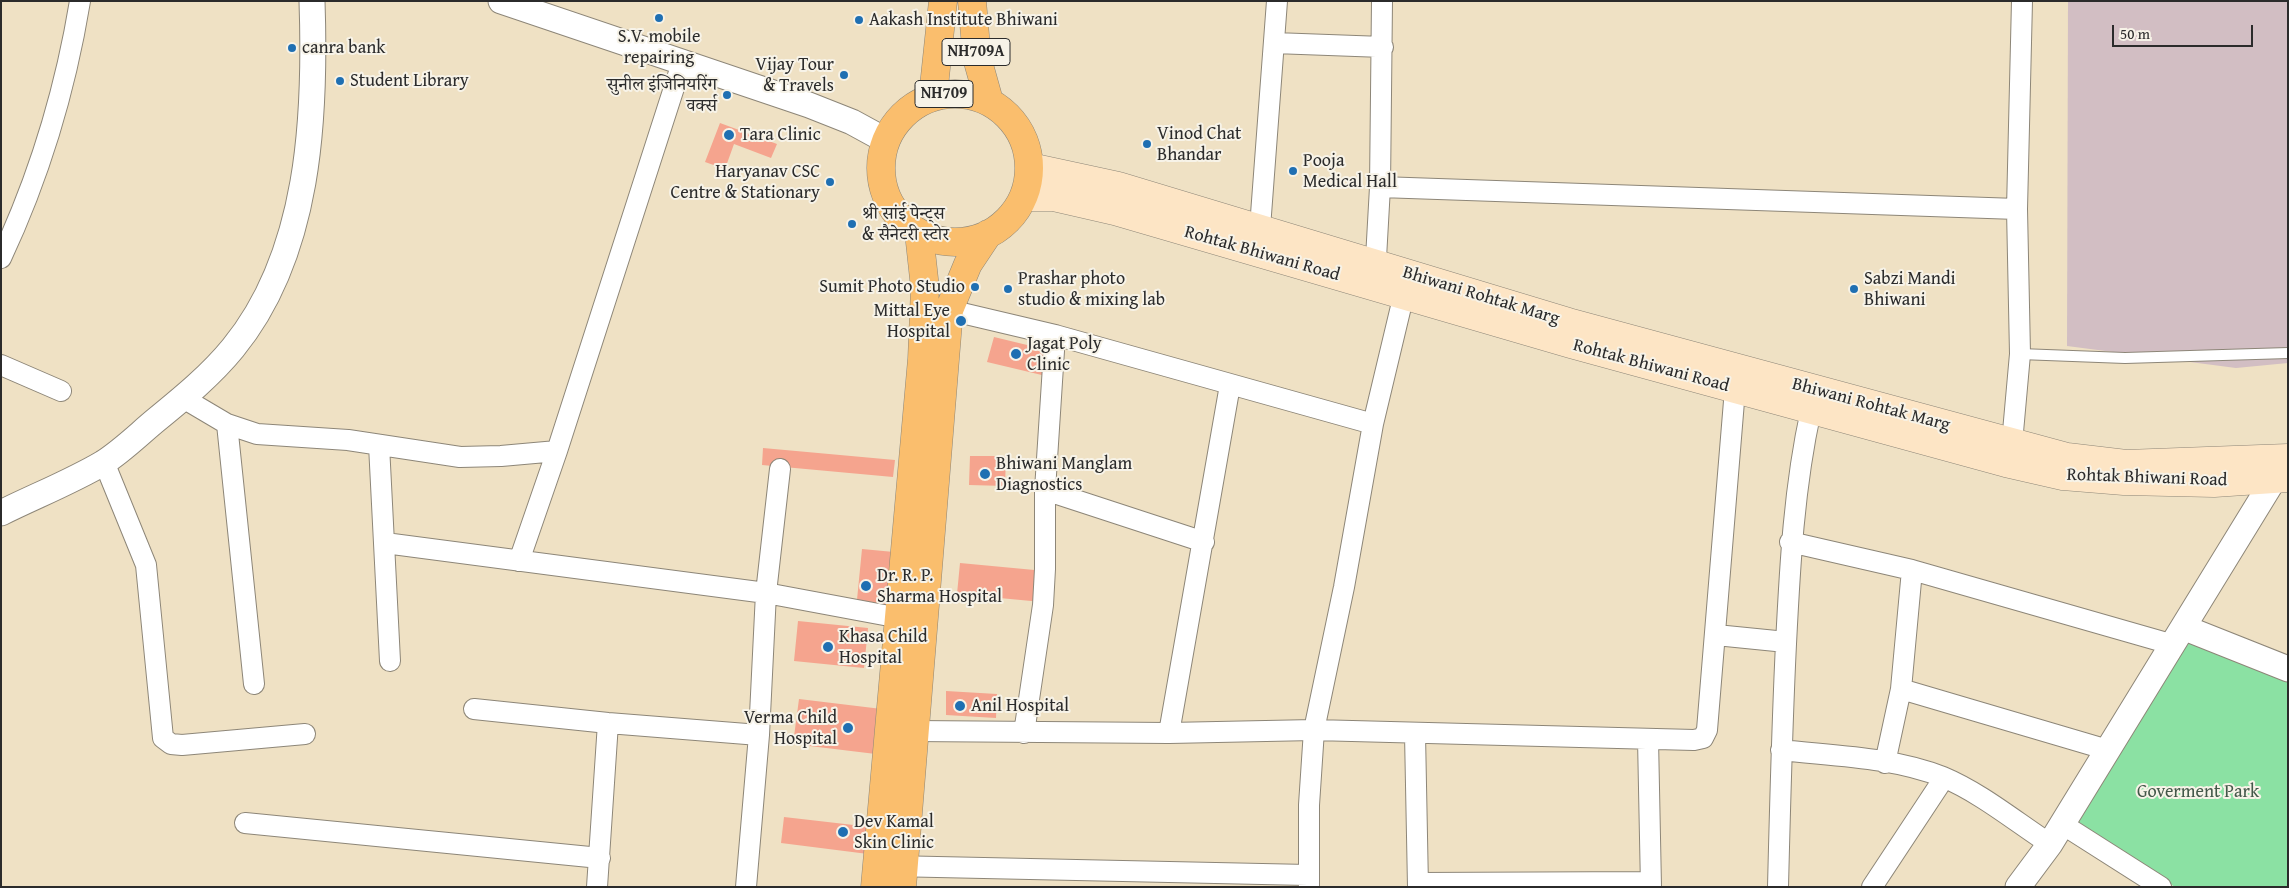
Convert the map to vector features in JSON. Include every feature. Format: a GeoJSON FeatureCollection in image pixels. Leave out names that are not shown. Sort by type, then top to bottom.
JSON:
{"type":"FeatureCollection","features":[{"type":"Feature","properties":{"kind":"main road","name":"NH709A"},"geometry":{"type":"LineString","coordinates":[[933,96],[943,1]]}},
{"type":"Feature","properties":{"kind":"main road","name":"NH709A"},"geometry":{"type":"LineString","coordinates":[[972,1],[977,58],[989,101]]}},
{"type":"Feature","properties":{"kind":"main road","name":"NH709"},"geometry":{"type":"LineString","coordinates":[[952,93],[971,95],[989,101],[1006,112],[1019,128],[1027,147],[1030,166],[1024,197],[1006,223],[988,234],[966,242],[942,241],[919,233],[902,220],[893,209],[881,183],[880,161],[885,140],[902,116],[913,106],[933,96],[952,93]]}},
{"type":"Feature","properties":{"kind":"main road","name":"Bhiwani Rohtak Marg"},"geometry":{"type":"LineString","coordinates":[[1030,166],[1118,186],[1259,242],[1375,275],[1568,322],[2009,453],[2126,464],[2283,468]]}},
{"type":"Feature","properties":{"kind":"main road","name":"Rohtak Bhiwani Road"},"geometry":{"type":"LineString","coordinates":[[1024,197],[1054,197],[1078,201],[1259,242]]}},
{"type":"Feature","properties":{"kind":"main road"},"geometry":{"type":"LineString","coordinates":[[876,877],[922,350],[925,288],[919,233]]}},
{"type":"Feature","properties":{"kind":"main road"},"geometry":{"type":"LineString","coordinates":[[902,876],[949,310],[968,264],[988,234]]}},
{"type":"Feature","properties":{"kind":"main road","name":"Rohtak Bhiwani Road"},"geometry":{"type":"LineString","coordinates":[[1375,275],[1404,294],[1734,389],[1811,410],[2009,453]]}},
{"type":"Feature","properties":{"kind":"street"},"geometry":{"type":"LineString","coordinates":[[1,258],[22,214],[60,104],[80,1]]}},
{"type":"Feature","properties":{"kind":"street"},"geometry":{"type":"LineString","coordinates":[[1,513],[104,462],[184,398],[233,348],[260,309],[280,264],[291,230],[303,179],[311,114],[312,1]]}},
{"type":"Feature","properties":{"kind":"street"},"geometry":{"type":"LineString","coordinates":[[501,1],[809,105],[852,122],[885,140]]}},
{"type":"Feature","properties":{"kind":"street"},"geometry":{"type":"LineString","coordinates":[[1259,242],[1277,1]]}},
{"type":"Feature","properties":{"kind":"street"},"geometry":{"type":"LineString","coordinates":[[1375,275],[1380,187],[1382,1]]}},
{"type":"Feature","properties":{"kind":"street"},"geometry":{"type":"LineString","coordinates":[[2009,453],[2020,354],[2017,209],[2022,1]]}},
{"type":"Feature","properties":{"kind":"street"},"geometry":{"type":"LineString","coordinates":[[1274,43],[1383,47]]}},
{"type":"Feature","properties":{"kind":"street"},"geometry":{"type":"LineString","coordinates":[[519,562],[682,63]]}},
{"type":"Feature","properties":{"kind":"street"},"geometry":{"type":"LineString","coordinates":[[1380,187],[2017,209]]}},
{"type":"Feature","properties":{"kind":"street"},"geometry":{"type":"LineString","coordinates":[[876,877],[1309,881],[1310,769],[1314,730],[1344,587],[1373,424],[1404,294]]}},
{"type":"Feature","properties":{"kind":"street"},"geometry":{"type":"LineString","coordinates":[[949,310],[1055,335],[1373,424]]}},
{"type":"Feature","properties":{"kind":"street"},"geometry":{"type":"LineString","coordinates":[[1024,733],[1043,605],[1046,569],[1045,490],[1055,335]]}},
{"type":"Feature","properties":{"kind":"street"},"geometry":{"type":"LineString","coordinates":[[1,365],[61,391]]}},
{"type":"Feature","properties":{"kind":"street"},"geometry":{"type":"LineString","coordinates":[[1169,733],[1230,385]]}},
{"type":"Feature","properties":{"kind":"street"},"geometry":{"type":"LineString","coordinates":[[913,731],[1169,733],[1314,730],[1694,740],[1705,736],[1716,635],[1734,389]]}},
{"type":"Feature","properties":{"kind":"street"},"geometry":{"type":"LineString","coordinates":[[184,398],[228,424],[257,434],[348,440],[460,456],[501,456],[557,450]]}},
{"type":"Feature","properties":{"kind":"street"},"geometry":{"type":"LineString","coordinates":[[1778,887],[1781,750],[1790,542],[1796,483],[1811,410]]}},
{"type":"Feature","properties":{"kind":"street"},"geometry":{"type":"LineString","coordinates":[[228,424],[254,684]]}},
{"type":"Feature","properties":{"kind":"street"},"geometry":{"type":"LineString","coordinates":[[379,445],[390,661]]}},
{"type":"Feature","properties":{"kind":"street"},"geometry":{"type":"LineString","coordinates":[[104,462],[146,565],[163,738],[171,744],[182,745],[305,734]]}},
{"type":"Feature","properties":{"kind":"street"},"geometry":{"type":"LineString","coordinates":[[2018,887],[2056,834],[2180,637],[2283,468]]}},
{"type":"Feature","properties":{"kind":"street"},"geometry":{"type":"LineString","coordinates":[[746,887],[758,735],[766,593],[780,469]]}},
{"type":"Feature","properties":{"kind":"street"},"geometry":{"type":"LineString","coordinates":[[1045,490],[1204,542]]}},
{"type":"Feature","properties":{"kind":"street"},"geometry":{"type":"LineString","coordinates":[[1790,542],[1912,570],[2180,637],[2288,668]]}},
{"type":"Feature","properties":{"kind":"street"},"geometry":{"type":"LineString","coordinates":[[385,543],[766,593],[900,618]]}},
{"type":"Feature","properties":{"kind":"street"},"geometry":{"type":"LineString","coordinates":[[1884,763],[1901,689],[1912,570]]}},
{"type":"Feature","properties":{"kind":"street"},"geometry":{"type":"LineString","coordinates":[[1716,635],[1786,642]]}},
{"type":"Feature","properties":{"kind":"street"},"geometry":{"type":"LineString","coordinates":[[1901,689],[2108,750]]}},
{"type":"Feature","properties":{"kind":"street"},"geometry":{"type":"LineString","coordinates":[[474,709],[608,723],[758,735]]}},
{"type":"Feature","properties":{"kind":"street"},"geometry":{"type":"LineString","coordinates":[[597,887],[608,723]]}},
{"type":"Feature","properties":{"kind":"street"},"geometry":{"type":"LineString","coordinates":[[1415,734],[1418,885],[1651,884],[1648,739]]}},
{"type":"Feature","properties":{"kind":"street"},"geometry":{"type":"LineString","coordinates":[[1781,750],[1884,763],[1926,771],[1944,778],[1982,799],[2161,887]]}},
{"type":"Feature","properties":{"kind":"street"},"geometry":{"type":"LineString","coordinates":[[1872,887],[1944,778]]}},
{"type":"Feature","properties":{"kind":"street"},"geometry":{"type":"LineString","coordinates":[[245,823],[600,858]]}},
{"type":"Feature","properties":{"kind":"lane"},"geometry":{"type":"LineString","coordinates":[[2020,354],[2125,358],[2288,353]]}},
{"type":"Feature","properties":{"kind":"shaded area"},"geometry":{"type":"Polygon","coordinates":[[[2068,1],[2288,1],[2288,363],[2236,368],[2067,346],[2068,1]]]}},
{"type":"Feature","properties":{"kind":"green space","name":"Goverment Park"},"geometry":{"type":"Polygon","coordinates":[[[2187,637],[2288,681],[2288,887],[2175,887],[2074,821],[2187,637]]]}},
{"type":"Feature","properties":{"kind":"building"},"geometry":{"type":"Polygon","coordinates":[[[720,123],[777,144],[771,158],[734,144],[725,169],[705,162],[720,123]]]}},
{"type":"Feature","properties":{"kind":"building"},"geometry":{"type":"Polygon","coordinates":[[[994,337],[1052,351],[1046,376],[987,362],[994,337]]]}},
{"type":"Feature","properties":{"kind":"building"},"geometry":{"type":"Polygon","coordinates":[[[763,448],[895,460],[893,477],[762,465],[763,448]]]}},
{"type":"Feature","properties":{"kind":"building"},"geometry":{"type":"Polygon","coordinates":[[[970,456],[1006,456],[1005,486],[969,485],[970,456]]]}},
{"type":"Feature","properties":{"kind":"building"},"geometry":{"type":"Polygon","coordinates":[[[862,549],[894,552],[888,613],[856,610],[862,549]]]}},
{"type":"Feature","properties":{"kind":"building"},"geometry":{"type":"Polygon","coordinates":[[[960,563],[1045,571],[1042,602],[957,594],[960,563]]]}},
{"type":"Feature","properties":{"kind":"building"},"geometry":{"type":"Polygon","coordinates":[[[798,621],[868,628],[864,668],[794,661],[798,621]]]}},
{"type":"Feature","properties":{"kind":"building"},"geometry":{"type":"Polygon","coordinates":[[[946,691],[997,694],[996,718],[946,715],[946,691]]]}},
{"type":"Feature","properties":{"kind":"building"},"geometry":{"type":"Polygon","coordinates":[[[799,699],[890,710],[884,755],[793,744],[799,699]]]}},
{"type":"Feature","properties":{"kind":"building"},"geometry":{"type":"Polygon","coordinates":[[[784,817],[871,827],[868,854],[781,843],[784,817]]]}},
{"type":"Feature","properties":{"kind":"place","name":"S.V. mobile repairing"},"geometry":{"type":"Point","coordinates":[659,18]}},
{"type":"Feature","properties":{"kind":"place","name":"Aakash Institute Bhiwani"},"geometry":{"type":"Point","coordinates":[859,20]}},
{"type":"Feature","properties":{"kind":"place","name":"canra bank"},"geometry":{"type":"Point","coordinates":[292,48]}},
{"type":"Feature","properties":{"kind":"place","name":"Vijay Tour & Travels"},"geometry":{"type":"Point","coordinates":[844,75]}},
{"type":"Feature","properties":{"kind":"place","name":"Student Library"},"geometry":{"type":"Point","coordinates":[340,81]}},
{"type":"Feature","properties":{"kind":"place","name":"सुनील इंजिनियरिंग वर्क्स"},"geometry":{"type":"Point","coordinates":[727,95]}},
{"type":"Feature","properties":{"kind":"place","name":"Tara Clinic"},"geometry":{"type":"Point","coordinates":[729,135]}},
{"type":"Feature","properties":{"kind":"place","name":"Vinod Chat Bhandar"},"geometry":{"type":"Point","coordinates":[1147,144]}},
{"type":"Feature","properties":{"kind":"place","name":"Pooja Medical Hall"},"geometry":{"type":"Point","coordinates":[1293,171]}},
{"type":"Feature","properties":{"kind":"place","name":"Haryanav CSC Centre & Stationary"},"geometry":{"type":"Point","coordinates":[830,182]}},
{"type":"Feature","properties":{"kind":"place","name":"श्री सांई पेन्ट्स & सैनेटरी स्टोर"},"geometry":{"type":"Point","coordinates":[852,224]}},
{"type":"Feature","properties":{"kind":"place","name":"Sumit Photo Studio"},"geometry":{"type":"Point","coordinates":[975,287]}},
{"type":"Feature","properties":{"kind":"place","name":"Prashar photo studio & mixing lab"},"geometry":{"type":"Point","coordinates":[1008,289]}},
{"type":"Feature","properties":{"kind":"place","name":"Sabzi Mandi Bhiwani"},"geometry":{"type":"Point","coordinates":[1854,289]}},
{"type":"Feature","properties":{"kind":"place","name":"Mittal Eye Hospital"},"geometry":{"type":"Point","coordinates":[961,321]}},
{"type":"Feature","properties":{"kind":"place","name":"Jagat Poly Clinic"},"geometry":{"type":"Point","coordinates":[1016,354]}},
{"type":"Feature","properties":{"kind":"place","name":"Bhiwani Manglam Diagnostics"},"geometry":{"type":"Point","coordinates":[985,474]}},
{"type":"Feature","properties":{"kind":"place","name":"Dr. R. P. Sharma Hospital"},"geometry":{"type":"Point","coordinates":[866,586]}},
{"type":"Feature","properties":{"kind":"place","name":"Khasa Child Hospital"},"geometry":{"type":"Point","coordinates":[828,647]}},
{"type":"Feature","properties":{"kind":"place","name":"Anil Hospital"},"geometry":{"type":"Point","coordinates":[960,706]}},
{"type":"Feature","properties":{"kind":"place","name":"Verma Child Hospital"},"geometry":{"type":"Point","coordinates":[848,728]}},
{"type":"Feature","properties":{"kind":"place","name":"Dev Kamal Skin Clinic"},"geometry":{"type":"Point","coordinates":[843,832]}}]}
